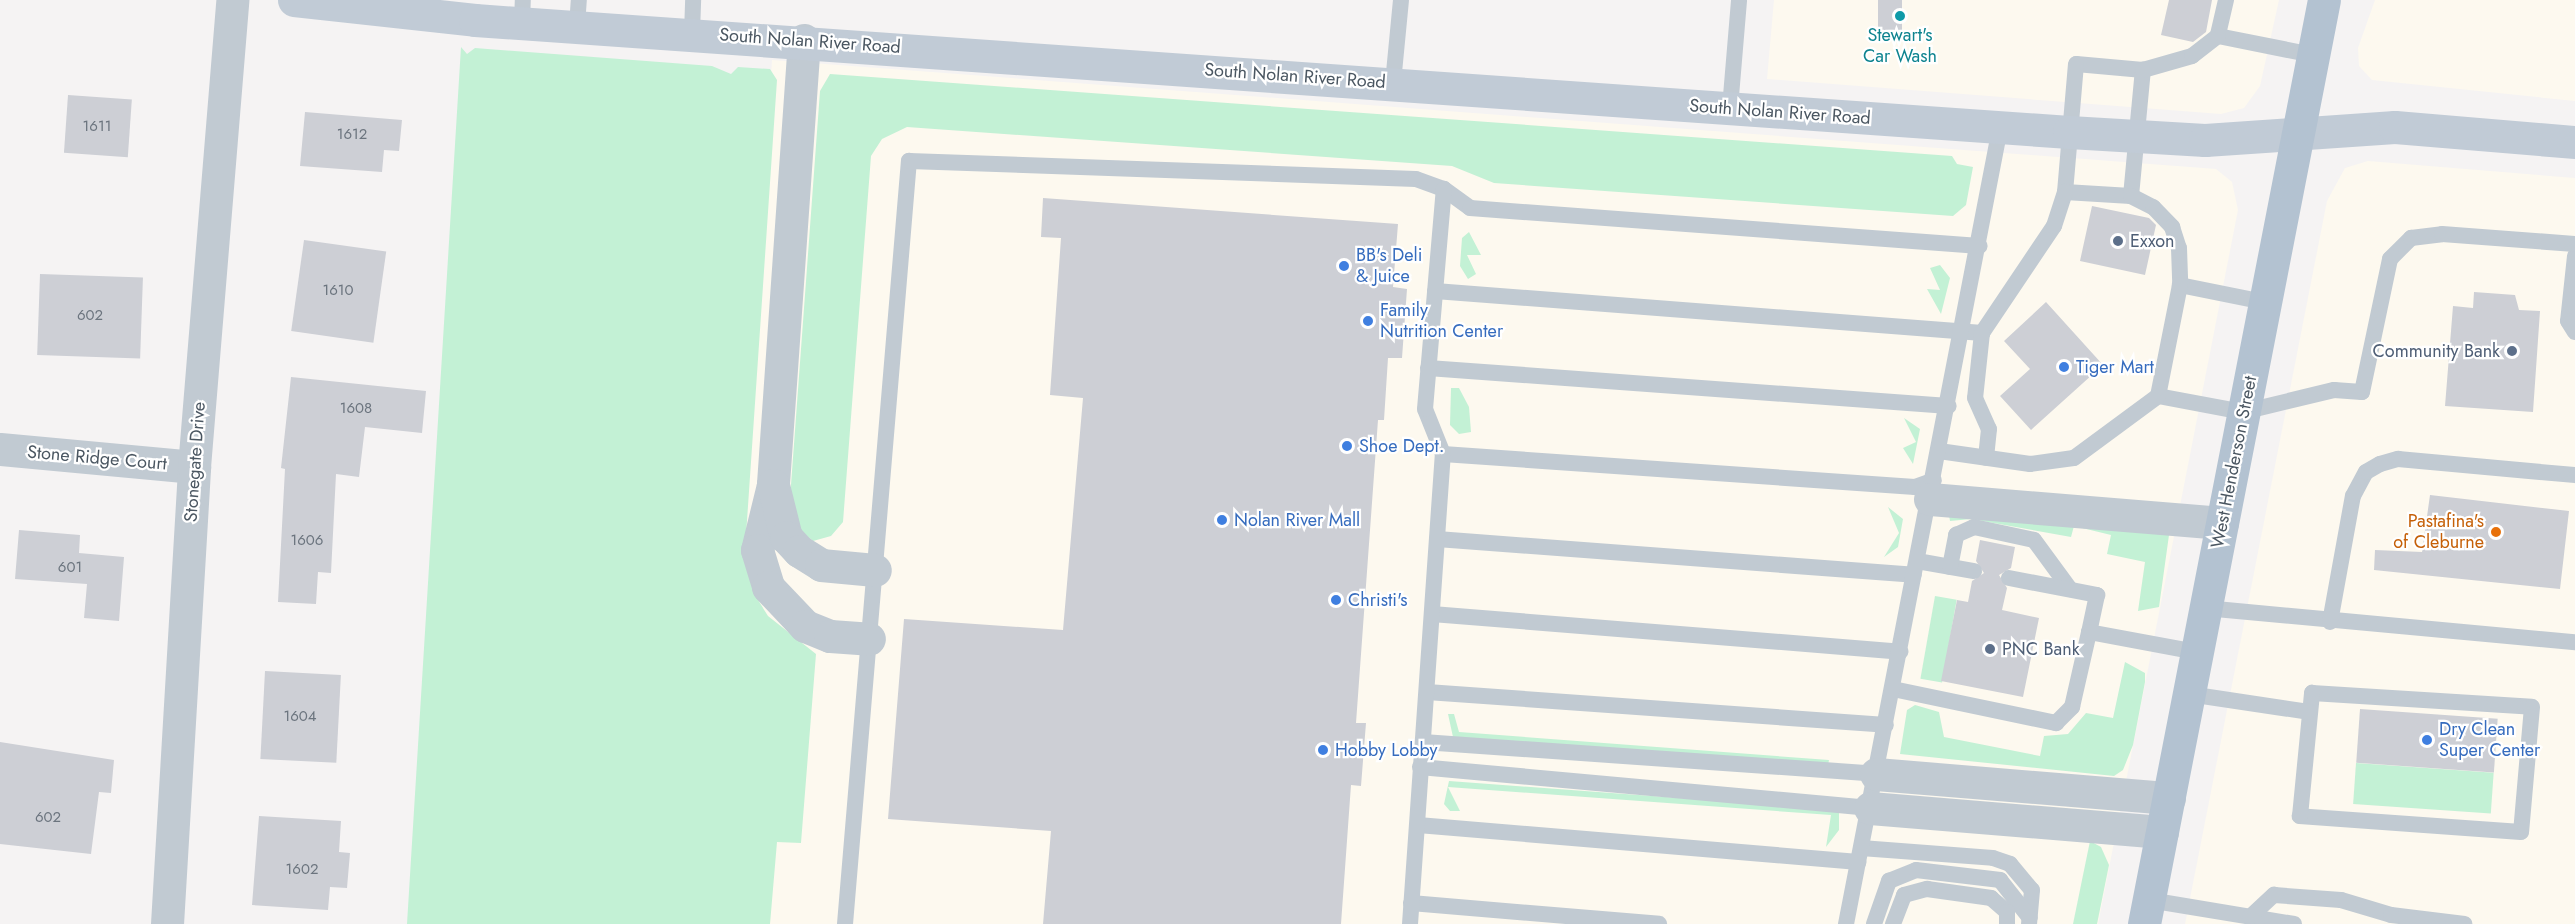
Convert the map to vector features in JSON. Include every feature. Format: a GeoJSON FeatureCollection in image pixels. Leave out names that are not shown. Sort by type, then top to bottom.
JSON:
{"type":"FeatureCollection","features":[{"type":"Feature","properties":{"kind":"main road","name":"South Nolan River Road"},"geometry":{"type":"LineString","coordinates":[[294,0],[578,13],[692,33],[2000,128],[2205,140],[2395,126],[2575,142]]}},
{"type":"Feature","properties":{"kind":"main road","name":"West Henderson Street"},"geometry":{"type":"LineString","coordinates":[[2147,912],[2324,0]]}},
{"type":"Feature","properties":{"kind":"street","name":"Stonegate Drive"},"geometry":{"type":"LineString","coordinates":[[167,924],[194,466],[232,0]]}},
{"type":"Feature","properties":{"kind":"street"},"geometry":{"type":"LineString","coordinates":[[804,40],[773,485],[757,550],[768,587],[806,627],[830,636],[869,639]]}},
{"type":"Feature","properties":{"kind":"street","name":"Stone Ridge Court"},"geometry":{"type":"LineString","coordinates":[[0,449],[194,466]]}},
{"type":"Feature","properties":{"kind":"street"},"geometry":{"type":"LineString","coordinates":[[1929,479],[2224,513]]}},
{"type":"Feature","properties":{"kind":"street"},"geometry":{"type":"LineString","coordinates":[[773,485],[786,537],[799,551],[821,565],[875,570]]}},
{"type":"Feature","properties":{"kind":"street"},"geometry":{"type":"LineString","coordinates":[[1866,775],[2169,798]]}},
{"type":"Feature","properties":{"kind":"street"},"geometry":{"type":"LineString","coordinates":[[1861,807],[2162,832]]}},
{"type":"Feature","properties":{"kind":"lane"},"geometry":{"type":"LineString","coordinates":[[692,33],[693,0]]}},
{"type":"Feature","properties":{"kind":"lane"},"geometry":{"type":"LineString","coordinates":[[1393,83],[1401,0]]}},
{"type":"Feature","properties":{"kind":"lane"},"geometry":{"type":"LineString","coordinates":[[1730,108],[1739,0]]}},
{"type":"Feature","properties":{"kind":"lane"},"geometry":{"type":"LineString","coordinates":[[1986,458],[1989,429],[1975,398],[1982,333],[2054,226],[2065,192],[2076,64],[2143,70],[2192,56],[2218,36],[2226,0]]}},
{"type":"Feature","properties":{"kind":"lane"},"geometry":{"type":"LineString","coordinates":[[2218,36],[2313,55]]}},
{"type":"Feature","properties":{"kind":"lane"},"geometry":{"type":"LineString","coordinates":[[2131,196],[2143,70]]}},
{"type":"Feature","properties":{"kind":"lane"},"geometry":{"type":"LineString","coordinates":[[1846,924],[1860,855],[1861,807],[1866,775],[1886,725],[1916,568],[1929,479],[1949,405],[2000,128]]}},
{"type":"Feature","properties":{"kind":"lane"},"geometry":{"type":"LineString","coordinates":[[845,924],[909,161],[1416,179],[1444,189],[1470,208],[1980,246]]}},
{"type":"Feature","properties":{"kind":"lane"},"geometry":{"type":"LineString","coordinates":[[1410,924],[1443,454],[1425,409],[1444,189]]}},
{"type":"Feature","properties":{"kind":"lane"},"geometry":{"type":"LineString","coordinates":[[1443,454],[1929,479],[1986,458],[2030,464],[2074,458],[2158,396],[2180,285],[2180,248],[2172,227],[2153,207],[2131,196],[2065,192]]}},
{"type":"Feature","properties":{"kind":"lane"},"geometry":{"type":"LineString","coordinates":[[2158,396],[2243,412],[2334,390],[2362,392],[2390,259],[2411,238],[2442,234],[2575,244]]}},
{"type":"Feature","properties":{"kind":"lane"},"geometry":{"type":"LineString","coordinates":[[2575,256],[2568,321],[2575,332]]}},
{"type":"Feature","properties":{"kind":"lane"},"geometry":{"type":"LineString","coordinates":[[2180,285],[2264,302]]}},
{"type":"Feature","properties":{"kind":"lane"},"geometry":{"type":"LineString","coordinates":[[1435,291],[1982,333]]}},
{"type":"Feature","properties":{"kind":"lane"},"geometry":{"type":"LineString","coordinates":[[1428,369],[1949,405]]}},
{"type":"Feature","properties":{"kind":"lane"},"geometry":{"type":"LineString","coordinates":[[2330,622],[2353,496],[2366,472],[2380,464],[2398,459],[2575,475]]}},
{"type":"Feature","properties":{"kind":"lane"},"geometry":{"type":"LineString","coordinates":[[1950,567],[1956,536],[1974,527],[2034,540],[2065,589]]}},
{"type":"Feature","properties":{"kind":"lane"},"geometry":{"type":"LineString","coordinates":[[1437,539],[1916,568],[1950,567],[1974,571]]}},
{"type":"Feature","properties":{"kind":"lane"},"geometry":{"type":"LineString","coordinates":[[1893,689],[2047,724],[2066,718],[2072,707],[2097,595],[2009,578]]}},
{"type":"Feature","properties":{"kind":"lane"},"geometry":{"type":"LineString","coordinates":[[2205,608],[2330,622],[2575,642]]}},
{"type":"Feature","properties":{"kind":"lane"},"geometry":{"type":"LineString","coordinates":[[1432,614],[1900,652]]}},
{"type":"Feature","properties":{"kind":"lane"},"geometry":{"type":"LineString","coordinates":[[2089,632],[2197,652]]}},
{"type":"Feature","properties":{"kind":"lane"},"geometry":{"type":"LineString","coordinates":[[1427,692],[1886,725]]}},
{"type":"Feature","properties":{"kind":"lane"},"geometry":{"type":"LineString","coordinates":[[2312,693],[2532,707],[2521,832],[2300,816],[2309,712],[2312,693]]}},
{"type":"Feature","properties":{"kind":"lane"},"geometry":{"type":"LineString","coordinates":[[2189,694],[2309,712]]}},
{"type":"Feature","properties":{"kind":"lane"},"geometry":{"type":"LineString","coordinates":[[1423,742],[1866,775]]}},
{"type":"Feature","properties":{"kind":"lane"},"geometry":{"type":"LineString","coordinates":[[1420,767],[1861,807]]}},
{"type":"Feature","properties":{"kind":"lane"},"geometry":{"type":"LineString","coordinates":[[1418,825],[1860,855],[1993,858],[2010,864],[2032,890],[2030,921]]}},
{"type":"Feature","properties":{"kind":"lane"},"geometry":{"type":"LineString","coordinates":[[1874,924],[1889,881],[1916,870],[2000,880],[2030,921]]}},
{"type":"Feature","properties":{"kind":"lane"},"geometry":{"type":"LineString","coordinates":[[1893,924],[1904,895],[1927,889],[1991,898],[2007,912],[2007,924]]}},
{"type":"Feature","properties":{"kind":"lane"},"geometry":{"type":"LineString","coordinates":[[2250,917],[2274,895],[2341,900],[2391,915],[2463,924]]}},
{"type":"Feature","properties":{"kind":"lane"},"geometry":{"type":"LineString","coordinates":[[1411,903],[1659,924]]}},
{"type":"Feature","properties":{"kind":"lane"},"geometry":{"type":"LineString","coordinates":[[2147,912],[2250,917],[2294,924]]}},
{"type":"Feature","properties":{"kind":"shaded area"},"geometry":{"type":"Polygon","coordinates":[[[1774,0],[2279,0],[2260,86],[2244,108],[2221,114],[1767,79],[1774,0]]]}},
{"type":"Feature","properties":{"kind":"shaded area"},"geometry":{"type":"Polygon","coordinates":[[[2375,0],[2575,0],[2575,101],[2372,80],[2359,66],[2358,48],[2375,0]]]}},
{"type":"Feature","properties":{"kind":"shaded area"},"geometry":{"type":"Polygon","coordinates":[[[772,60],[2216,169],[2232,182],[2238,210],[2098,924],[714,924],[772,60]]]}},
{"type":"Feature","properties":{"kind":"shaded area"},"geometry":{"type":"Polygon","coordinates":[[[2368,161],[2575,178],[2575,924],[2185,924],[2327,201],[2345,168],[2368,161]]]}},
{"type":"Feature","properties":{"kind":"green space"},"geometry":{"type":"Polygon","coordinates":[[[461,47],[467,54],[475,48],[712,66],[731,74],[738,67],[770,69],[777,80],[745,550],[758,600],[768,616],[816,654],[801,843],[777,842],[770,924],[407,924],[461,47]]]}},
{"type":"Feature","properties":{"kind":"green space"},"geometry":{"type":"Polygon","coordinates":[[[830,74],[1952,156],[1957,164],[1973,167],[1966,205],[1953,216],[1494,183],[1452,166],[907,127],[882,139],[871,156],[843,522],[831,536],[813,541],[790,522],[789,512],[820,91],[830,74]]]}},
{"type":"Feature","properties":{"kind":"green space"},"geometry":{"type":"Polygon","coordinates":[[[1469,232],[1481,255],[1467,255],[1476,274],[1468,279],[1460,266],[1462,238],[1469,232]]]}},
{"type":"Feature","properties":{"kind":"green space"},"geometry":{"type":"Polygon","coordinates":[[[1940,265],[1950,278],[1941,314],[1927,289],[1940,290],[1930,268],[1940,265]]]}},
{"type":"Feature","properties":{"kind":"green space"},"geometry":{"type":"Polygon","coordinates":[[[1451,388],[1459,388],[1469,407],[1471,432],[1459,434],[1450,425],[1451,388]]]}},
{"type":"Feature","properties":{"kind":"green space"},"geometry":{"type":"Polygon","coordinates":[[[1904,418],[1920,429],[1913,464],[1903,448],[1916,442],[1904,418]]]}},
{"type":"Feature","properties":{"kind":"green space"},"geometry":{"type":"Polygon","coordinates":[[[1888,507],[1903,519],[1898,547],[1884,557],[1899,533],[1888,507]]]}},
{"type":"Feature","properties":{"kind":"green space"},"geometry":{"type":"Polygon","coordinates":[[[1949,515],[2074,526],[2071,537],[1971,519],[1950,521],[1949,515]]]}},
{"type":"Feature","properties":{"kind":"green space"},"geometry":{"type":"Polygon","coordinates":[[[2076,527],[2169,535],[2159,607],[2138,611],[2145,562],[2107,554],[2111,535],[2076,527]]]}},
{"type":"Feature","properties":{"kind":"green space"},"geometry":{"type":"Polygon","coordinates":[[[1935,596],[1957,600],[1942,683],[1920,679],[1935,596]]]}},
{"type":"Feature","properties":{"kind":"green space"},"geometry":{"type":"Polygon","coordinates":[[[2125,662],[2145,673],[2145,682],[2133,745],[2123,770],[2114,776],[1900,754],[1907,710],[1915,705],[1939,712],[1944,737],[2040,756],[2044,736],[2068,734],[2086,713],[2113,718],[2125,662]]]}},
{"type":"Feature","properties":{"kind":"green space"},"geometry":{"type":"Polygon","coordinates":[[[1448,714],[1454,714],[1459,732],[1829,760],[1828,765],[1453,737],[1448,714]]]}},
{"type":"Feature","properties":{"kind":"green space"},"geometry":{"type":"Polygon","coordinates":[[[2356,763],[2494,773],[2491,814],[2353,804],[2356,763]]]}},
{"type":"Feature","properties":{"kind":"green space"},"geometry":{"type":"Polygon","coordinates":[[[1449,781],[1839,810],[1839,830],[1826,847],[1831,815],[1448,787],[1460,811],[1450,811],[1444,804],[1449,781]]]}},
{"type":"Feature","properties":{"kind":"green space"},"geometry":{"type":"Polygon","coordinates":[[[2090,841],[2101,847],[2109,865],[2097,924],[2073,924],[2090,841]]]}},
{"type":"Feature","properties":{"kind":"building"},"geometry":{"type":"Polygon","coordinates":[[[1878,0],[1902,0],[1902,30],[1878,30],[1878,0]]]}},
{"type":"Feature","properties":{"kind":"building"},"geometry":{"type":"Polygon","coordinates":[[[2169,0],[2212,0],[2206,32],[2193,42],[2161,35],[2169,0]]]}},
{"type":"Feature","properties":{"kind":"building"},"geometry":{"type":"Polygon","coordinates":[[[68,95],[132,99],[128,157],[64,153],[68,95]]]}},
{"type":"Feature","properties":{"kind":"building"},"geometry":{"type":"Polygon","coordinates":[[[305,112],[402,120],[399,151],[384,150],[382,172],[300,166],[305,112]]]}},
{"type":"Feature","properties":{"kind":"building","name":"Nolan River Mall"},"geometry":{"type":"Polygon","coordinates":[[[1043,198],[1398,224],[1393,287],[1407,289],[1402,358],[1388,358],[1384,420],[1378,420],[1356,723],[1366,723],[1361,786],[1351,785],[1341,924],[1043,924],[1051,831],[888,819],[904,619],[1063,630],[1083,398],[1050,395],[1061,238],[1041,237],[1043,198]]]}},
{"type":"Feature","properties":{"kind":"building"},"geometry":{"type":"Polygon","coordinates":[[[2092,206],[2149,218],[2156,225],[2145,275],[2080,261],[2092,206]]]}},
{"type":"Feature","properties":{"kind":"building"},"geometry":{"type":"Polygon","coordinates":[[[304,240],[386,252],[373,343],[291,331],[304,240]]]}},
{"type":"Feature","properties":{"kind":"building"},"geometry":{"type":"Polygon","coordinates":[[[40,274],[143,278],[140,359],[37,355],[40,274]]]}},
{"type":"Feature","properties":{"kind":"building","name":"Community Bank"},"geometry":{"type":"Polygon","coordinates":[[[2474,292],[2515,295],[2519,310],[2540,311],[2533,412],[2445,406],[2453,306],[2473,308],[2474,292]]]}},
{"type":"Feature","properties":{"kind":"building","name":"Tiger Mart"},"geometry":{"type":"Polygon","coordinates":[[[2046,302],[2103,365],[2031,430],[2000,396],[2030,369],[2004,341],[2046,302]]]}},
{"type":"Feature","properties":{"kind":"building"},"geometry":{"type":"Polygon","coordinates":[[[291,377],[426,391],[422,433],[365,427],[359,477],[336,474],[331,573],[318,572],[316,604],[278,602],[285,469],[281,468],[291,377]]]}},
{"type":"Feature","properties":{"kind":"building","name":"Pastafina's of Cleburne"},"geometry":{"type":"Polygon","coordinates":[[[2430,495],[2569,511],[2560,589],[2374,570],[2375,550],[2422,552],[2430,495]]]}},
{"type":"Feature","properties":{"kind":"building"},"geometry":{"type":"Polygon","coordinates":[[[19,530],[80,535],[79,553],[124,557],[119,621],[84,618],[87,584],[15,579],[19,530]]]}},
{"type":"Feature","properties":{"kind":"building","name":"PNC Bank"},"geometry":{"type":"Polygon","coordinates":[[[1980,540],[2015,547],[2011,568],[1999,575],[2007,588],[2002,610],[2039,618],[2023,697],[1941,681],[1957,600],[1968,602],[1972,581],[1984,573],[1976,561],[1980,540]]]}},
{"type":"Feature","properties":{"kind":"building"},"geometry":{"type":"Polygon","coordinates":[[[265,671],[341,675],[336,763],[260,759],[265,671]]]}},
{"type":"Feature","properties":{"kind":"building","name":"Dry Clean Super Center"},"geometry":{"type":"Polygon","coordinates":[[[2360,709],[2498,719],[2494,772],[2356,763],[2360,709]]]}},
{"type":"Feature","properties":{"kind":"building"},"geometry":{"type":"Polygon","coordinates":[[[0,742],[114,760],[111,793],[99,792],[91,854],[0,844],[0,742]]]}},
{"type":"Feature","properties":{"kind":"building"},"geometry":{"type":"Polygon","coordinates":[[[259,816],[341,821],[339,852],[350,853],[347,888],[330,887],[328,910],[252,905],[259,816]]]}},
{"type":"Feature","properties":{"kind":"place","name":"Stewart's Car Wash"},"geometry":{"type":"Point","coordinates":[1900,16]}},
{"type":"Feature","properties":{"kind":"place","name":"Exxon"},"geometry":{"type":"Point","coordinates":[2118,241]}},
{"type":"Feature","properties":{"kind":"place","name":"BB's Deli & Juice"},"geometry":{"type":"Point","coordinates":[1344,266]}},
{"type":"Feature","properties":{"kind":"place","name":"Family Nutrition Center"},"geometry":{"type":"Point","coordinates":[1368,321]}},
{"type":"Feature","properties":{"kind":"place","name":"Community Bank"},"geometry":{"type":"Point","coordinates":[2512,351]}},
{"type":"Feature","properties":{"kind":"place","name":"Tiger Mart"},"geometry":{"type":"Point","coordinates":[2064,367]}},
{"type":"Feature","properties":{"kind":"place","name":"Shoe Dept."},"geometry":{"type":"Point","coordinates":[1347,446]}},
{"type":"Feature","properties":{"kind":"place","name":"Nolan River Mall"},"geometry":{"type":"Point","coordinates":[1222,520]}},
{"type":"Feature","properties":{"kind":"place","name":"Pastafina's of Cleburne"},"geometry":{"type":"Point","coordinates":[2496,532]}},
{"type":"Feature","properties":{"kind":"place","name":"Christi's"},"geometry":{"type":"Point","coordinates":[1336,600]}},
{"type":"Feature","properties":{"kind":"place","name":"PNC Bank"},"geometry":{"type":"Point","coordinates":[1990,649]}},
{"type":"Feature","properties":{"kind":"place","name":"Dry Clean Super Center"},"geometry":{"type":"Point","coordinates":[2427,740]}},
{"type":"Feature","properties":{"kind":"place","name":"Hobby Lobby"},"geometry":{"type":"Point","coordinates":[1323,750]}}]}
